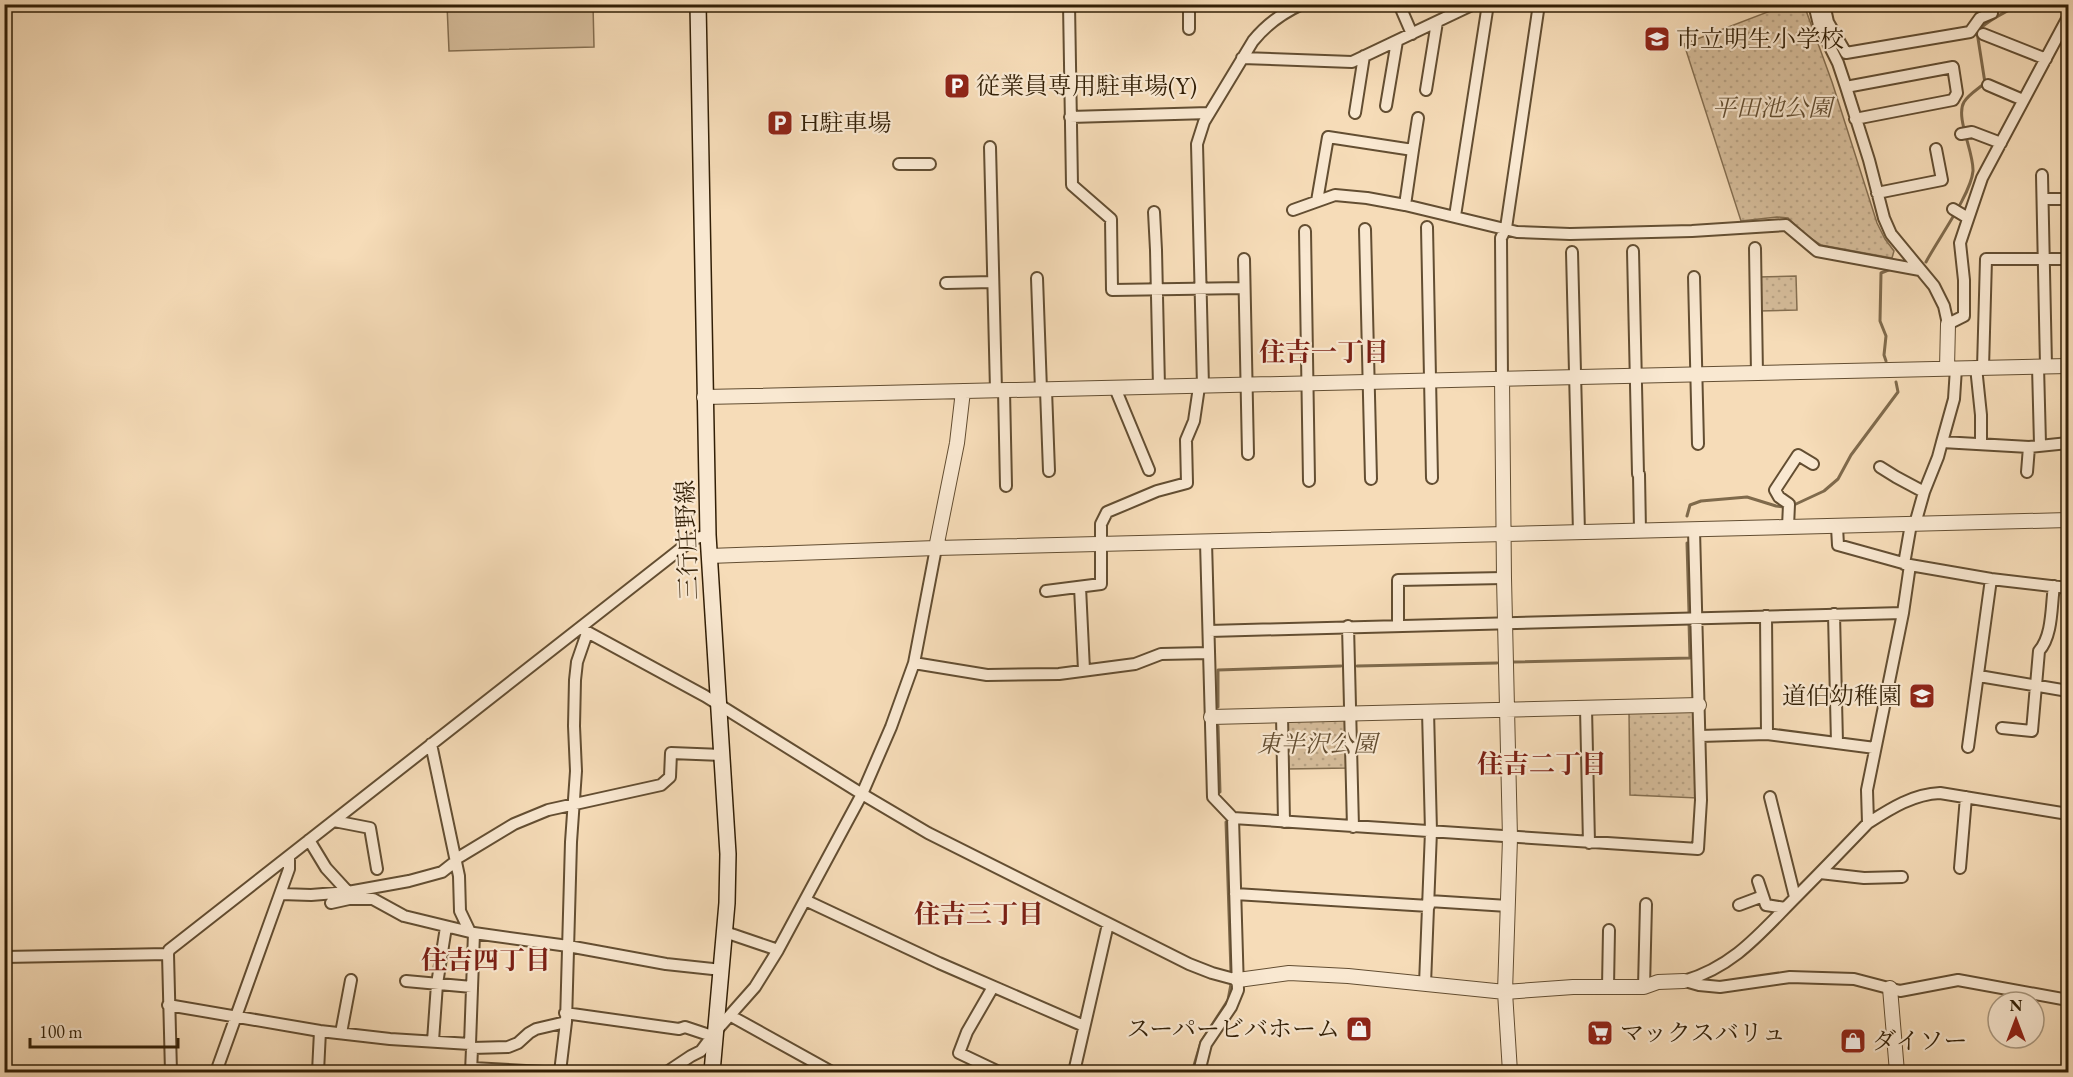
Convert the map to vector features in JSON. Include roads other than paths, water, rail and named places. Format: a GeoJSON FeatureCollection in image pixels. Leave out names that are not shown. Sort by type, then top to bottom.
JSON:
{"type":"FeatureCollection","features":[{"type":"Feature","properties":{"kind":"main road","name":"三行庄野線"},"geometry":{"type":"LineString","coordinates":[[698,4],[708,556],[728,854],[725,932],[712,1072]]}},
{"type":"Feature","properties":{"kind":"street"},"geometry":{"type":"LineString","coordinates":[[1069,4],[1072,185],[1111,219],[1112,290],[1244,288]]}},
{"type":"Feature","properties":{"kind":"street"},"geometry":{"type":"LineString","coordinates":[[1189,4],[1189,29]]}},
{"type":"Feature","properties":{"kind":"street"},"geometry":{"type":"LineString","coordinates":[[1046,591],[1101,584],[1101,524],[1107,512],[1157,490],[1187,483],[1186,440],[1194,421],[1201,386],[1197,144],[1204,122],[1253,41],[1279,16],[1302,4]]}},
{"type":"Feature","properties":{"kind":"street"},"geometry":{"type":"LineString","coordinates":[[1399,4],[1412,34]]}},
{"type":"Feature","properties":{"kind":"street"},"geometry":{"type":"LineString","coordinates":[[1242,58],[1352,62],[1474,4]]}},
{"type":"Feature","properties":{"kind":"street"},"geometry":{"type":"LineString","coordinates":[[1455,216],[1488,4]]}},
{"type":"Feature","properties":{"kind":"street"},"geometry":{"type":"LineString","coordinates":[[1510,1072],[1505,992],[1510,838],[1503,578],[1500,253],[1501,238],[1506,228],[1539,4]]}},
{"type":"Feature","properties":{"kind":"street"},"geometry":{"type":"LineString","coordinates":[[1814,4],[1824,23],[1846,87],[1884,218],[1891,234],[1934,286],[1944,306],[1952,368],[1954,399],[1936,464],[1913,524],[1903,613],[1867,790],[1868,824]]}},
{"type":"Feature","properties":{"kind":"street"},"geometry":{"type":"LineString","coordinates":[[1824,4],[1824,23],[1846,53],[1970,32],[1980,18],[1992,13]]}},
{"type":"Feature","properties":{"kind":"street"},"geometry":{"type":"LineString","coordinates":[[1948,324],[1964,316],[1964,280],[1960,243],[1961,214],[2068,17]]}},
{"type":"Feature","properties":{"kind":"street"},"geometry":{"type":"LineString","coordinates":[[1426,90],[1437,22]]}},
{"type":"Feature","properties":{"kind":"street"},"geometry":{"type":"LineString","coordinates":[[1983,34],[2046,59]]}},
{"type":"Feature","properties":{"kind":"street"},"geometry":{"type":"LineString","coordinates":[[1386,106],[1397,41]]}},
{"type":"Feature","properties":{"kind":"street"},"geometry":{"type":"LineString","coordinates":[[1355,113],[1364,56]]}},
{"type":"Feature","properties":{"kind":"street"},"geometry":{"type":"LineString","coordinates":[[1846,87],[1953,68],[1957,93],[1953,100],[1855,119]]}},
{"type":"Feature","properties":{"kind":"street"},"geometry":{"type":"LineString","coordinates":[[1988,85],[2023,100]]}},
{"type":"Feature","properties":{"kind":"street"},"geometry":{"type":"LineString","coordinates":[[1070,117],[1209,113]]}},
{"type":"Feature","properties":{"kind":"street"},"geometry":{"type":"LineString","coordinates":[[1405,205],[1418,118]]}},
{"type":"Feature","properties":{"kind":"street"},"geometry":{"type":"LineString","coordinates":[[1967,133],[2001,143]]}},
{"type":"Feature","properties":{"kind":"street"},"geometry":{"type":"LineString","coordinates":[[1317,201],[1328,137],[1413,150]]}},
{"type":"Feature","properties":{"kind":"street"},"geometry":{"type":"LineString","coordinates":[[990,147],[993,282],[1006,486]]}},
{"type":"Feature","properties":{"kind":"street"},"geometry":{"type":"LineString","coordinates":[[1877,193],[1942,180],[1936,149]]}},
{"type":"Feature","properties":{"kind":"street"},"geometry":{"type":"LineString","coordinates":[[899,164],[930,164]]}},
{"type":"Feature","properties":{"kind":"street"},"geometry":{"type":"LineString","coordinates":[[2027,472],[2034,446],[2042,366],[2044,258],[2042,175]]}},
{"type":"Feature","properties":{"kind":"street"},"geometry":{"type":"LineString","coordinates":[[1293,210],[1335,195],[1405,205],[1517,232],[1570,234],[1692,231],[1786,225],[1817,251],[1920,270]]}},
{"type":"Feature","properties":{"kind":"street"},"geometry":{"type":"LineString","coordinates":[[2043,199],[2068,199]]}},
{"type":"Feature","properties":{"kind":"street"},"geometry":{"type":"LineString","coordinates":[[1154,212],[1159,387]]}},
{"type":"Feature","properties":{"kind":"street"},"geometry":{"type":"LineString","coordinates":[[1427,227],[1432,478]]}},
{"type":"Feature","properties":{"kind":"street"},"geometry":{"type":"LineString","coordinates":[[1365,229],[1371,479]]}},
{"type":"Feature","properties":{"kind":"street"},"geometry":{"type":"LineString","coordinates":[[1305,231],[1309,481]]}},
{"type":"Feature","properties":{"kind":"street"},"geometry":{"type":"LineString","coordinates":[[1755,248],[1757,374]]}},
{"type":"Feature","properties":{"kind":"street"},"geometry":{"type":"LineString","coordinates":[[1633,251],[1640,531]]}},
{"type":"Feature","properties":{"kind":"street"},"geometry":{"type":"LineString","coordinates":[[1572,252],[1579,532]]}},
{"type":"Feature","properties":{"kind":"street"},"geometry":{"type":"LineString","coordinates":[[1244,259],[1248,454]]}},
{"type":"Feature","properties":{"kind":"street"},"geometry":{"type":"LineString","coordinates":[[1981,444],[1980,368],[1986,259],[2068,259]]}},
{"type":"Feature","properties":{"kind":"street"},"geometry":{"type":"LineString","coordinates":[[1694,277],[1698,444]]}},
{"type":"Feature","properties":{"kind":"street"},"geometry":{"type":"LineString","coordinates":[[1037,278],[1049,471]]}},
{"type":"Feature","properties":{"kind":"street"},"geometry":{"type":"LineString","coordinates":[[946,283],[993,282]]}},
{"type":"Feature","properties":{"kind":"street"},"geometry":{"type":"LineString","coordinates":[[704,397],[2068,366]]}},
{"type":"Feature","properties":{"kind":"street"},"geometry":{"type":"LineString","coordinates":[[1115,388],[1149,470]]}},
{"type":"Feature","properties":{"kind":"street"},"geometry":{"type":"LineString","coordinates":[[667,1072],[701,1051],[755,987],[778,950],[862,794],[891,727],[914,663],[957,443],[963,391]]}},
{"type":"Feature","properties":{"kind":"street"},"geometry":{"type":"LineString","coordinates":[[1942,442],[2034,446],[2068,443]]}},
{"type":"Feature","properties":{"kind":"street"},"geometry":{"type":"LineString","coordinates":[[1788,527],[1790,504],[1775,490],[1798,455],[1813,464]]}},
{"type":"Feature","properties":{"kind":"street"},"geometry":{"type":"LineString","coordinates":[[1880,467],[1924,492]]}},
{"type":"Feature","properties":{"kind":"street"},"geometry":{"type":"LineString","coordinates":[[708,556],[936,548],[2068,520]]}},
{"type":"Feature","properties":{"kind":"street"},"geometry":{"type":"LineString","coordinates":[[1837,527],[1838,545],[1907,565],[1991,579],[2068,588]]}},
{"type":"Feature","properties":{"kind":"street"},"geometry":{"type":"LineString","coordinates":[[1206,542],[1213,797],[1233,818],[1698,849],[1701,803],[1694,530]]}},
{"type":"Feature","properties":{"kind":"street"},"geometry":{"type":"LineString","coordinates":[[171,1072],[168,1005],[169,950],[431,744],[584,631],[693,539],[708,535]]}},
{"type":"Feature","properties":{"kind":"street"},"geometry":{"type":"LineString","coordinates":[[1398,625],[1398,580],[1503,578]]}},
{"type":"Feature","properties":{"kind":"street"},"geometry":{"type":"LineString","coordinates":[[1968,747],[1991,579]]}},
{"type":"Feature","properties":{"kind":"street"},"geometry":{"type":"LineString","coordinates":[[2002,728],[2032,731],[2039,651],[2044,645],[2049,627],[2054,586]]}},
{"type":"Feature","properties":{"kind":"street"},"geometry":{"type":"LineString","coordinates":[[1080,587],[1084,670]]}},
{"type":"Feature","properties":{"kind":"street"},"geometry":{"type":"LineString","coordinates":[[1209,631],[1903,613]]}},
{"type":"Feature","properties":{"kind":"street"},"geometry":{"type":"LineString","coordinates":[[1834,614],[1837,743]]}},
{"type":"Feature","properties":{"kind":"street"},"geometry":{"type":"LineString","coordinates":[[1766,616],[1767,735]]}},
{"type":"Feature","properties":{"kind":"street"},"geometry":{"type":"LineString","coordinates":[[1348,626],[1353,827]]}},
{"type":"Feature","properties":{"kind":"street"},"geometry":{"type":"LineString","coordinates":[[584,631],[718,705],[928,833],[1189,964],[1238,980],[1288,973],[1348,976],[1505,992],[1644,987],[1658,982],[1684,981],[1704,975],[1737,955],[1868,824],[1888,810],[1923,794],[1940,793],[2068,814]]}},
{"type":"Feature","properties":{"kind":"street"},"geometry":{"type":"LineString","coordinates":[[560,1072],[565,1017],[574,804],[575,680],[584,631]]}},
{"type":"Feature","properties":{"kind":"street"},"geometry":{"type":"LineString","coordinates":[[914,663],[987,675],[1059,674],[1135,664],[1161,654],[1209,653]]}},
{"type":"Feature","properties":{"kind":"street"},"geometry":{"type":"LineString","coordinates":[[1979,676],[2068,691]]}},
{"type":"Feature","properties":{"kind":"street"},"geometry":{"type":"LineString","coordinates":[[1211,717],[1699,705]]}},
{"type":"Feature","properties":{"kind":"street"},"geometry":{"type":"LineString","coordinates":[[1586,708],[1589,843]]}},
{"type":"Feature","properties":{"kind":"street"},"geometry":{"type":"LineString","coordinates":[[1425,984],[1431,831],[1428,711]]}},
{"type":"Feature","properties":{"kind":"street"},"geometry":{"type":"LineString","coordinates":[[1282,715],[1284,822]]}},
{"type":"Feature","properties":{"kind":"street"},"geometry":{"type":"LineString","coordinates":[[1700,736],[1767,735],[1875,748]]}},
{"type":"Feature","properties":{"kind":"street"},"geometry":{"type":"LineString","coordinates":[[431,744],[459,876],[460,911],[472,933],[472,1070],[544,1072]]}},
{"type":"Feature","properties":{"kind":"street"},"geometry":{"type":"LineString","coordinates":[[331,903],[349,896],[442,872],[456,860],[514,824],[548,810],[661,785],[670,777],[671,753],[722,755]]}},
{"type":"Feature","properties":{"kind":"street"},"geometry":{"type":"LineString","coordinates":[[1770,797],[1796,897]]}},
{"type":"Feature","properties":{"kind":"street"},"geometry":{"type":"LineString","coordinates":[[1960,868],[1966,797]]}},
{"type":"Feature","properties":{"kind":"street"},"geometry":{"type":"LineString","coordinates":[[1199,1072],[1206,1044],[1231,1007],[1238,990],[1233,818]]}},
{"type":"Feature","properties":{"kind":"street"},"geometry":{"type":"LineString","coordinates":[[333,821],[370,828],[377,869]]}},
{"type":"Feature","properties":{"kind":"street"},"geometry":{"type":"LineString","coordinates":[[309,840],[326,868],[349,896]]}},
{"type":"Feature","properties":{"kind":"street"},"geometry":{"type":"LineString","coordinates":[[216,1072],[290,869],[289,856]]}},
{"type":"Feature","properties":{"kind":"street"},"geometry":{"type":"LineString","coordinates":[[1820,873],[1864,878],[1902,877]]}},
{"type":"Feature","properties":{"kind":"street"},"geometry":{"type":"LineString","coordinates":[[1758,880],[1766,905],[1785,908]]}},
{"type":"Feature","properties":{"kind":"street"},"geometry":{"type":"LineString","coordinates":[[281,894],[373,899],[404,916],[472,933],[568,946],[666,964],[722,970]]}},
{"type":"Feature","properties":{"kind":"street"},"geometry":{"type":"LineString","coordinates":[[1235,894],[1508,906]]}},
{"type":"Feature","properties":{"kind":"street"},"geometry":{"type":"LineString","coordinates":[[1738,905],[1763,896]]}},
{"type":"Feature","properties":{"kind":"street"},"geometry":{"type":"LineString","coordinates":[[805,900],[1083,1026]]}},
{"type":"Feature","properties":{"kind":"street"},"geometry":{"type":"LineString","coordinates":[[1644,987],[1646,904]]}},
{"type":"Feature","properties":{"kind":"street"},"geometry":{"type":"LineString","coordinates":[[1074,1072],[1108,924]]}},
{"type":"Feature","properties":{"kind":"street"},"geometry":{"type":"LineString","coordinates":[[434,1041],[437,984],[446,927]]}},
{"type":"Feature","properties":{"kind":"street"},"geometry":{"type":"LineString","coordinates":[[1608,987],[1609,930]]}},
{"type":"Feature","properties":{"kind":"street"},"geometry":{"type":"LineString","coordinates":[[725,932],[778,950]]}},
{"type":"Feature","properties":{"kind":"street"},"geometry":{"type":"LineString","coordinates":[[4,957],[168,954]]}},
{"type":"Feature","properties":{"kind":"street"},"geometry":{"type":"LineString","coordinates":[[1684,981],[1720,987],[1790,977],[1854,979],[1900,991],[1958,980],[2068,1000]]}},
{"type":"Feature","properties":{"kind":"street"},"geometry":{"type":"LineString","coordinates":[[341,1033],[351,980]]}},
{"type":"Feature","properties":{"kind":"street"},"geometry":{"type":"LineString","coordinates":[[406,981],[472,987]]}},
{"type":"Feature","properties":{"kind":"street"},"geometry":{"type":"LineString","coordinates":[[993,987],[967,1032],[958,1053],[999,1072]]}},
{"type":"Feature","properties":{"kind":"street"},"geometry":{"type":"LineString","coordinates":[[1890,988],[1897,1072]]}},
{"type":"Feature","properties":{"kind":"street"},"geometry":{"type":"LineString","coordinates":[[168,1005],[320,1031],[471,1046],[508,1047],[518,1043],[536,1029],[565,1017],[679,1029],[685,1027],[714,1033]]}},
{"type":"Feature","properties":{"kind":"street"},"geometry":{"type":"LineString","coordinates":[[731,1016],[832,1072]]}},
{"type":"Feature","properties":{"kind":"street"},"geometry":{"type":"LineString","coordinates":[[318,1072],[320,1031]]}},
{"type":"Feature","properties":{"kind":"waterway"},"geometry":{"type":"LineString","coordinates":[[1926,262],[1971,181],[1973,163],[1963,125],[1962,108],[1968,97],[1985,83],[1977,32],[1991,20],[2019,4]]}},
{"type":"Feature","properties":{"kind":"waterway"},"geometry":{"type":"LineString","coordinates":[[1886,361],[1884,355],[1886,336],[1880,321],[1881,273],[1891,269]]}},
{"type":"Feature","properties":{"kind":"waterway"},"geometry":{"type":"LineString","coordinates":[[1796,504],[1824,491],[1838,479],[1851,455],[1898,392],[1896,382]]}},
{"type":"Feature","properties":{"kind":"waterway"},"geometry":{"type":"LineString","coordinates":[[1687,516],[1690,505],[1701,501],[1747,497],[1784,507]]}},
{"type":"Feature","properties":{"kind":"waterway"},"geometry":{"type":"LineString","coordinates":[[1687,543],[1689,612]]}},
{"type":"Feature","properties":{"kind":"waterway"},"geometry":{"type":"LineString","coordinates":[[1513,662],[1690,658],[1689,622]]}},
{"type":"Feature","properties":{"kind":"waterway"},"geometry":{"type":"LineString","coordinates":[[1357,666],[1497,663]]}},
{"type":"Feature","properties":{"kind":"waterway"},"geometry":{"type":"LineString","coordinates":[[1218,707],[1218,670],[1341,666]]}},
{"type":"Feature","properties":{"kind":"waterway"},"geometry":{"type":"LineString","coordinates":[[1218,726],[1220,792]]}},
{"type":"Feature","properties":{"kind":"waterway"},"geometry":{"type":"LineString","coordinates":[[1226,822],[1231,973]]}},
{"type":"Feature","properties":{"kind":"waterway"},"geometry":{"type":"LineString","coordinates":[[1192,1072],[1201,1042],[1228,1000],[1231,984]]}},
{"type":"Feature","properties":{"kind":"place","name":"市立明生小学校"},"geometry":{"type":"Point","coordinates":[1657,39]}},
{"type":"Feature","properties":{"kind":"place","name":"従業員専用駐車場(Y)"},"geometry":{"type":"Point","coordinates":[957,86]}},
{"type":"Feature","properties":{"kind":"place","name":"H駐車場"},"geometry":{"type":"Point","coordinates":[780,123]}},
{"type":"Feature","properties":{"kind":"place","name":"道伯幼稚園"},"geometry":{"type":"Point","coordinates":[1922,696]}},
{"type":"Feature","properties":{"kind":"place","name":"スーパービバホーム"},"geometry":{"type":"Point","coordinates":[1359,1029]}},
{"type":"Feature","properties":{"kind":"place","name":"マックスバリュ"},"geometry":{"type":"Point","coordinates":[1600,1033]}},
{"type":"Feature","properties":{"kind":"place","name":"ダイソー"},"geometry":{"type":"Point","coordinates":[1853,1041]}},
{"type":"Feature","properties":{"kind":"district","name":"住吉一丁目"},"geometry":{"type":"Point","coordinates":[1324,352]}},
{"type":"Feature","properties":{"kind":"district","name":"住吉二丁目"},"geometry":{"type":"Point","coordinates":[1542,764]}},
{"type":"Feature","properties":{"kind":"district","name":"住吉三丁目"},"geometry":{"type":"Point","coordinates":[979,914]}},
{"type":"Feature","properties":{"kind":"district","name":"住吉四丁目"},"geometry":{"type":"Point","coordinates":[486,960]}},
{"type":"Feature","properties":{"kind":"park label","name":"平田池公園"},"geometry":{"type":"Point","coordinates":[1772,108]}},
{"type":"Feature","properties":{"kind":"park label","name":"東半沢公園"},"geometry":{"type":"Point","coordinates":[1317,744]}}]}
